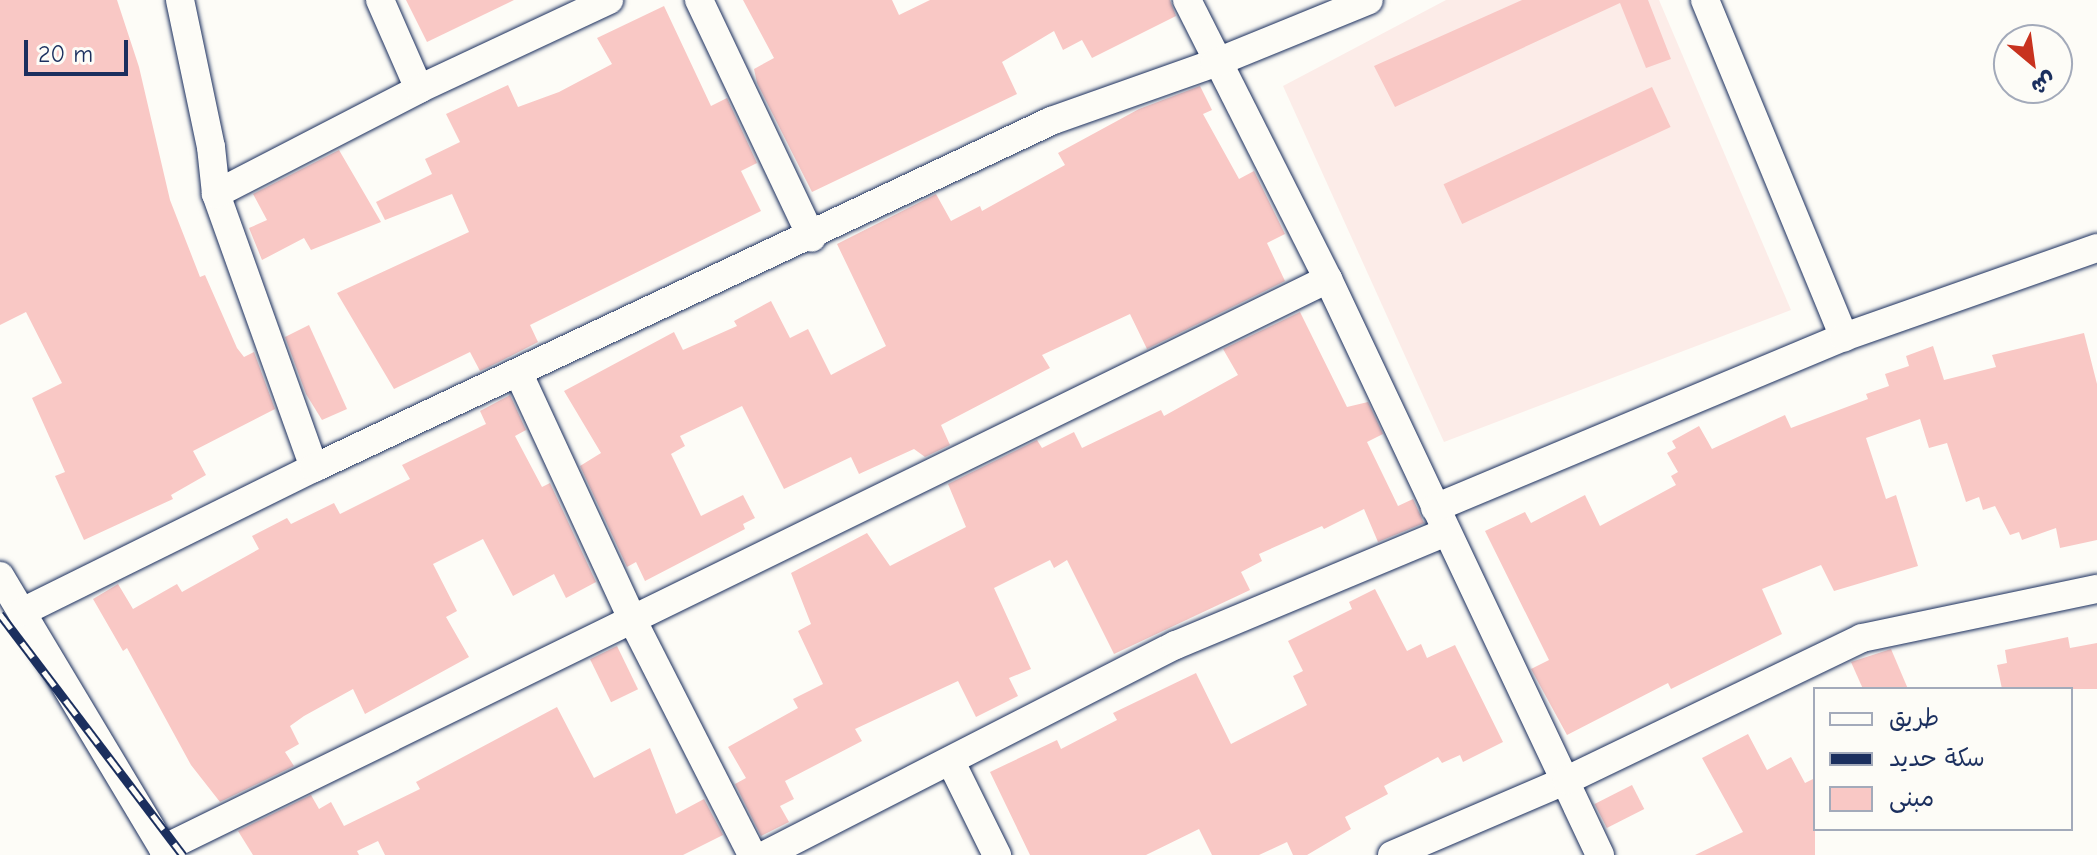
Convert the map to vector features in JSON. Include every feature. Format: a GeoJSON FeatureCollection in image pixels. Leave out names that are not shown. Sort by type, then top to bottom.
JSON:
{"type":"FeatureCollection","features":[{"type":"Feature","properties":{"kind":"street"},"geometry":{"type":"LineString","coordinates":[[180,0],[211,147],[216,194],[314,468]]}},
{"type":"Feature","properties":{"kind":"street"},"geometry":{"type":"LineString","coordinates":[[380,0],[419,89]]}},
{"type":"Feature","properties":{"kind":"street"},"geometry":{"type":"LineString","coordinates":[[216,194],[419,89],[609,0]]}},
{"type":"Feature","properties":{"kind":"street"},"geometry":{"type":"LineString","coordinates":[[699,0],[812,238]]}},
{"type":"Feature","properties":{"kind":"street"},"geometry":{"type":"LineString","coordinates":[[1187,0],[1215,63],[1328,279],[1600,855]]}},
{"type":"Feature","properties":{"kind":"street"},"geometry":{"type":"LineString","coordinates":[[22,612],[314,468],[812,238],[1051,121],[1215,63],[1369,0]]}},
{"type":"Feature","properties":{"kind":"street"},"geometry":{"type":"LineString","coordinates":[[1705,0],[1844,337]]}},
{"type":"Feature","properties":{"kind":"street"},"geometry":{"type":"LineString","coordinates":[[765,855],[952,764],[1176,645],[1440,520],[1844,337],[2097,248]]}},
{"type":"Feature","properties":{"kind":"street"},"geometry":{"type":"LineString","coordinates":[[0,576],[165,852],[1328,279]]}},
{"type":"Feature","properties":{"kind":"street"},"geometry":{"type":"LineString","coordinates":[[519,374],[633,621],[752,855]]}},
{"type":"Feature","properties":{"kind":"street"},"geometry":{"type":"LineString","coordinates":[[1392,855],[1567,780],[1862,638],[2097,589]]}},
{"type":"Feature","properties":{"kind":"street"},"geometry":{"type":"LineString","coordinates":[[952,764],[997,855]]}},
{"type":"Feature","properties":{"kind":"shaded area"},"geometry":{"type":"Polygon","coordinates":[[[1446,0],[1659,0],[1791,310],[1444,442],[1283,86],[1446,0]]]}},
{"type":"Feature","properties":{"kind":"building"},"geometry":{"type":"Polygon","coordinates":[[[0,0],[117,0],[139,67],[170,200],[200,277],[205,275],[237,348],[244,357],[254,352],[275,409],[193,451],[206,475],[171,495],[173,499],[84,540],[55,476],[65,472],[32,398],[62,383],[26,312],[0,325],[0,0]]]}},
{"type":"Feature","properties":{"kind":"building"},"geometry":{"type":"Polygon","coordinates":[[[406,0],[514,0],[427,42],[406,0]]]}},
{"type":"Feature","properties":{"kind":"building"},"geometry":{"type":"Polygon","coordinates":[[[743,0],[892,0],[899,15],[930,0],[1170,0],[1176,16],[1092,58],[1082,40],[1063,50],[1054,31],[1002,62],[1017,94],[812,192],[757,83],[754,69],[774,58],[743,0]]]}},
{"type":"Feature","properties":{"kind":"building"},"geometry":{"type":"Polygon","coordinates":[[[1522,0],[1648,0],[1671,59],[1646,68],[1620,3],[1395,107],[1374,66],[1522,0]]]}},
{"type":"Feature","properties":{"kind":"building"},"geometry":{"type":"Polygon","coordinates":[[[664,6],[711,106],[727,98],[757,163],[741,171],[761,211],[530,325],[538,342],[499,362],[480,371],[470,352],[394,389],[337,293],[469,232],[452,194],[385,220],[376,202],[432,174],[425,159],[460,142],[446,114],[508,85],[518,107],[559,92],[612,64],[597,38],[664,6]]]}},
{"type":"Feature","properties":{"kind":"building"},"geometry":{"type":"Polygon","coordinates":[[[1200,86],[1212,110],[1203,114],[1239,179],[1254,171],[1285,234],[1267,243],[1285,281],[1147,349],[1130,314],[1042,355],[1050,368],[941,425],[950,445],[925,457],[914,449],[859,474],[851,457],[784,489],[742,406],[680,436],[685,446],[671,454],[701,516],[743,495],[755,518],[743,524],[745,529],[645,581],[636,562],[627,567],[580,466],[601,453],[564,391],[674,332],[683,350],[737,326],[734,321],[771,301],[790,338],[808,329],[831,375],[886,346],[837,244],[936,194],[951,221],[980,206],[982,211],[1065,165],[1058,153],[1139,109],[1200,86]]]}},
{"type":"Feature","properties":{"kind":"building"},"geometry":{"type":"Polygon","coordinates":[[[1652,87],[1671,127],[1462,224],[1444,184],[1652,87]]]}},
{"type":"Feature","properties":{"kind":"building"},"geometry":{"type":"Polygon","coordinates":[[[339,150],[381,222],[311,250],[304,238],[262,260],[249,228],[267,220],[253,194],[339,150]]]}},
{"type":"Feature","properties":{"kind":"building"},"geometry":{"type":"Polygon","coordinates":[[[1300,312],[1347,407],[1368,402],[1383,434],[1367,442],[1398,506],[1413,499],[1424,523],[1378,542],[1364,509],[1324,529],[1322,526],[1259,554],[1262,561],[1241,572],[1250,590],[1114,654],[1067,560],[1054,568],[1050,560],[994,588],[1031,669],[1009,678],[1018,696],[976,717],[958,681],[855,729],[862,741],[785,781],[794,799],[780,806],[789,822],[761,836],[735,784],[746,778],[728,747],[798,708],[793,699],[823,684],[798,631],[811,624],[791,573],[867,533],[890,566],[966,527],[948,484],[1037,440],[1042,448],[1074,432],[1082,448],[1161,410],[1164,416],[1238,375],[1223,349],[1300,312]]]}},
{"type":"Feature","properties":{"kind":"building"},"geometry":{"type":"Polygon","coordinates":[[[309,325],[347,409],[322,420],[306,394],[285,337],[309,325]]]}},
{"type":"Feature","properties":{"kind":"building"},"geometry":{"type":"Polygon","coordinates":[[[2084,333],[2097,384],[2097,540],[2060,548],[2056,528],[2022,540],[2019,532],[2010,535],[1995,506],[1983,510],[1979,497],[1966,502],[1947,443],[1929,448],[1920,419],[1866,438],[1886,499],[1896,495],[1918,566],[1834,591],[1821,565],[1762,589],[1782,634],[1671,689],[1668,683],[1567,735],[1531,669],[1549,660],[1485,531],[1525,512],[1531,523],[1585,495],[1600,526],[1676,485],[1671,476],[1678,472],[1667,453],[1676,448],[1672,441],[1699,426],[1712,449],[1785,415],[1791,428],[1868,399],[1866,394],[1889,386],[1885,374],[1909,366],[1906,356],[1933,346],[1944,380],[1996,367],[1992,355],[2084,333]]]}},
{"type":"Feature","properties":{"kind":"building"},"geometry":{"type":"Polygon","coordinates":[[[510,395],[526,430],[515,436],[542,487],[550,483],[596,582],[566,598],[554,574],[513,596],[483,539],[433,564],[457,611],[446,617],[469,657],[365,714],[353,689],[304,716],[290,726],[299,744],[285,752],[294,766],[220,802],[191,765],[127,648],[123,651],[93,599],[118,584],[133,609],[177,584],[182,592],[259,549],[252,536],[287,518],[291,524],[334,503],[340,514],[410,479],[402,465],[486,424],[480,411],[510,395]]]}},
{"type":"Feature","properties":{"kind":"building"},"geometry":{"type":"Polygon","coordinates":[[[1375,589],[1407,651],[1421,644],[1427,658],[1455,645],[1503,742],[1463,762],[1460,755],[1442,763],[1438,757],[1384,786],[1388,794],[1345,817],[1351,829],[1307,855],[1293,855],[1287,842],[1259,855],[1212,855],[1199,829],[1146,855],[1030,855],[990,772],[1057,740],[1061,749],[1117,720],[1113,713],[1196,673],[1231,744],[1307,705],[1293,676],[1303,671],[1288,641],[1352,609],[1349,602],[1375,589]]]}},
{"type":"Feature","properties":{"kind":"building"},"geometry":{"type":"Polygon","coordinates":[[[2068,637],[2070,648],[2097,643],[2097,689],[2002,687],[1997,665],[2007,663],[2005,650],[2068,637]]]}},
{"type":"Feature","properties":{"kind":"building"},"geometry":{"type":"Polygon","coordinates":[[[617,646],[638,689],[611,702],[590,659],[617,646]]]}},
{"type":"Feature","properties":{"kind":"building"},"geometry":{"type":"Polygon","coordinates":[[[1891,649],[1907,687],[1862,687],[1851,662],[1891,649]]]}},
{"type":"Feature","properties":{"kind":"building"},"geometry":{"type":"Polygon","coordinates":[[[557,707],[594,778],[650,748],[676,814],[704,799],[723,835],[683,855],[385,855],[378,841],[357,851],[359,855],[253,855],[238,831],[311,795],[319,809],[331,802],[344,826],[420,789],[416,782],[557,707]]]}},
{"type":"Feature","properties":{"kind":"building"},"geometry":{"type":"Polygon","coordinates":[[[1748,734],[1767,770],[1791,757],[1805,783],[1813,779],[1815,855],[1695,855],[1743,832],[1702,758],[1748,734]]]}},
{"type":"Feature","properties":{"kind":"building"},"geometry":{"type":"Polygon","coordinates":[[[1632,785],[1644,809],[1607,828],[1595,804],[1632,785]]]}},
{"type":"Feature","properties":{"kind":"railway"},"geometry":{"type":"LineString","coordinates":[[0,614],[183,855]]}}]}
